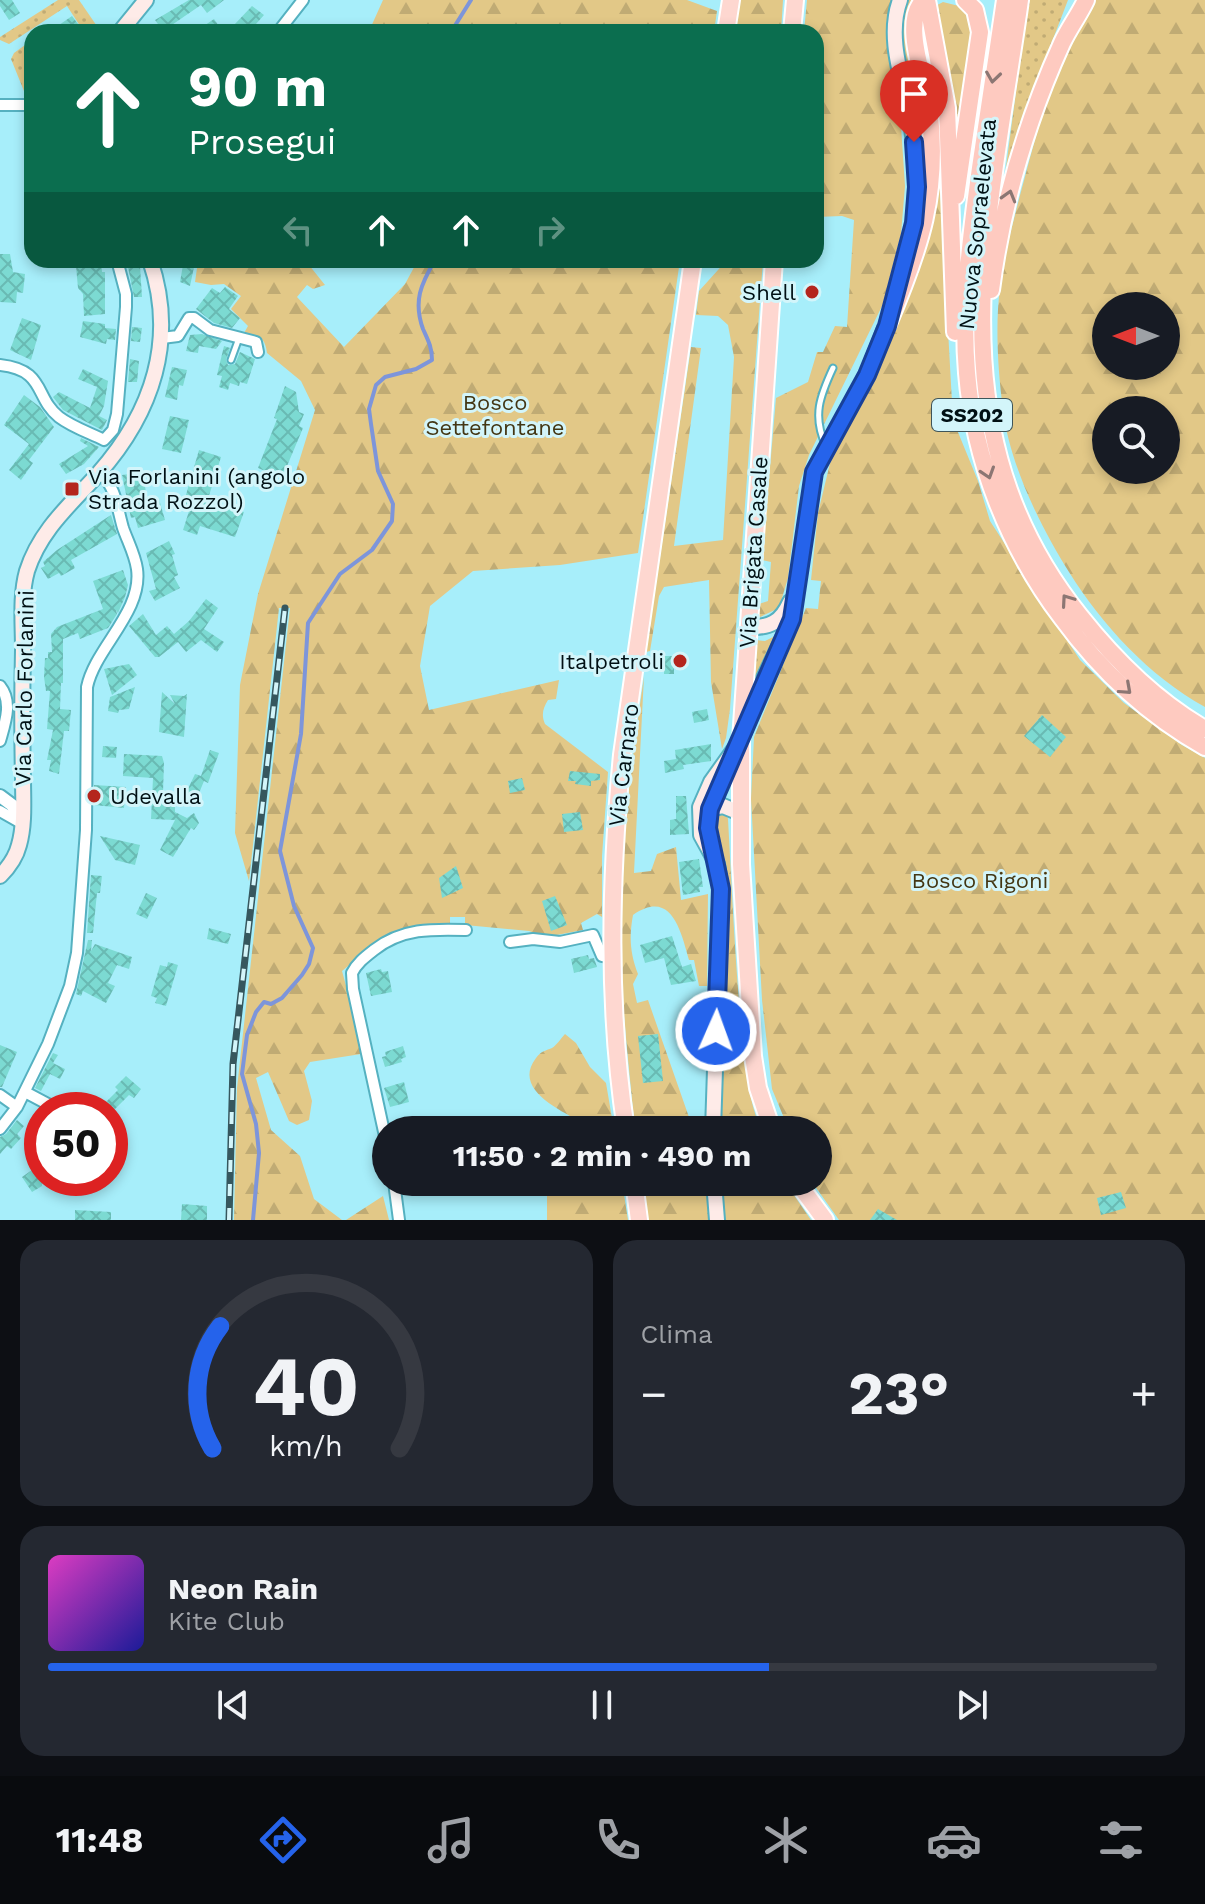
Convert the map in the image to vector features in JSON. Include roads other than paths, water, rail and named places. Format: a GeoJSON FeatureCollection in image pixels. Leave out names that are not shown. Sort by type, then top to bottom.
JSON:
{"type":"FeatureCollection","features":[{"type":"Feature","properties":{"kind":"highway"},"geometry":{"type":"LineString","coordinates":[[925,0],[947,108],[955,329],[962,383],[986,443]]}},
{"type":"Feature","properties":{"kind":"highway"},"geometry":{"type":"LineString","coordinates":[[887,326],[917,250],[929,202],[932,147],[929,106],[915,39],[917,12],[925,0]]}},
{"type":"Feature","properties":{"kind":"highway"},"geometry":{"type":"LineString","coordinates":[[950,233],[980,32],[975,10],[965,0]]}},
{"type":"Feature","properties":{"kind":"highway","name":"Nuova Sopraelevata"},"geometry":{"type":"LineString","coordinates":[[1005,0],[974,212],[964,321],[967,374],[1001,513],[1033,578],[1080,643],[1128,692],[1205,747]]}},
{"type":"Feature","properties":{"kind":"highway","name":"Nuova Sopraelevata"},"geometry":{"type":"LineString","coordinates":[[1020,0],[983,265],[980,332],[986,443],[1003,473],[1029,537],[1068,602],[1093,634],[1137,679],[1205,729]]}},
{"type":"Feature","properties":{"kind":"highway"},"geometry":{"type":"LineString","coordinates":[[986,443],[988,335],[996,253],[1004,213],[1030,128],[1076,0]]}},
{"type":"Feature","properties":{"kind":"highway"},"geometry":{"type":"LineString","coordinates":[[1063,39],[1086,0]]}},
{"type":"Feature","properties":{"kind":"main road"},"geometry":{"type":"LineString","coordinates":[[126,24],[146,0]]}},
{"type":"Feature","properties":{"kind":"main road"},"geometry":{"type":"LineString","coordinates":[[727,24],[731,0]]}},
{"type":"Feature","properties":{"kind":"main road"},"geometry":{"type":"LineString","coordinates":[[793,24],[795,0]]}},
{"type":"Feature","properties":{"kind":"main road"},"geometry":{"type":"LineString","coordinates":[[713,1116],[721,889],[708,828],[710,809],[741,740],[763,680],[792,619],[814,472],[867,375],[887,326],[914,223],[917,167],[895,39],[900,0]]}},
{"type":"Feature","properties":{"kind":"main road","name":"Via Carlo Forlanini"},"geometry":{"type":"LineString","coordinates":[[0,876],[14,859],[23,824],[23,619],[26,573],[47,531],[100,472],[132,427],[146,399],[157,367],[162,338],[162,303],[152,268]]}},
{"type":"Feature","properties":{"kind":"main road","name":"Via Carnaro"},"geometry":{"type":"LineString","coordinates":[[624,1116],[616,1046],[612,957],[615,827],[622,755],[692,268]]}},
{"type":"Feature","properties":{"kind":"main road","name":"Via Brigata Casale"},"geometry":{"type":"LineString","coordinates":[[767,1116],[758,1088],[751,1035],[740,813],[741,740],[773,268]]}},
{"type":"Feature","properties":{"kind":"main road"},"geometry":{"type":"LineString","coordinates":[[748,627],[767,627],[776,622],[785,614],[798,587]]}},
{"type":"Feature","properties":{"kind":"main road"},"geometry":{"type":"LineString","coordinates":[[717,864],[701,835],[700,807],[711,782],[741,740]]}},
{"type":"Feature","properties":{"kind":"main road"},"geometry":{"type":"LineString","coordinates":[[710,809],[723,806],[740,813]]}},
{"type":"Feature","properties":{"kind":"main road"},"geometry":{"type":"LineString","coordinates":[[636,1196],[639,1220]]}},
{"type":"Feature","properties":{"kind":"main road"},"geometry":{"type":"LineString","coordinates":[[715,1196],[717,1220]]}},
{"type":"Feature","properties":{"kind":"main road"},"geometry":{"type":"LineString","coordinates":[[807,1196],[825,1220]]}},
{"type":"Feature","properties":{"kind":"street"},"geometry":{"type":"LineString","coordinates":[[284,24],[303,0]]}},
{"type":"Feature","properties":{"kind":"street"},"geometry":{"type":"LineString","coordinates":[[0,105],[24,105]]}},
{"type":"Feature","properties":{"kind":"street"},"geometry":{"type":"LineString","coordinates":[[0,365],[10,366],[34,379],[48,405],[58,416],[104,440],[113,430],[117,414],[126,294],[119,268]]}},
{"type":"Feature","properties":{"kind":"street"},"geometry":{"type":"LineString","coordinates":[[162,338],[178,336],[189,318],[194,318],[210,330],[256,342],[258,352]]}},
{"type":"Feature","properties":{"kind":"street"},"geometry":{"type":"LineString","coordinates":[[25,1092],[70,986],[77,953],[86,830],[86,704],[90,670],[123,619],[137,583],[134,558],[113,488],[100,472]]}},
{"type":"Feature","properties":{"kind":"street"},"geometry":{"type":"LineString","coordinates":[[0,686],[7,704],[0,741]]}},
{"type":"Feature","properties":{"kind":"street"},"geometry":{"type":"LineString","coordinates":[[0,796],[12,805],[23,824]]}},
{"type":"Feature","properties":{"kind":"street"},"geometry":{"type":"LineString","coordinates":[[0,811],[23,824]]}},
{"type":"Feature","properties":{"kind":"street"},"geometry":{"type":"LineString","coordinates":[[381,1116],[352,973],[363,958],[394,936],[432,930],[466,930]]}},
{"type":"Feature","properties":{"kind":"street"},"geometry":{"type":"LineString","coordinates":[[510,942],[533,939],[560,942],[593,935],[602,956],[612,957]]}},
{"type":"Feature","properties":{"kind":"street"},"geometry":{"type":"LineString","coordinates":[[0,1129],[24,1094]]}},
{"type":"Feature","properties":{"kind":"street"},"geometry":{"type":"LineString","coordinates":[[0,1095],[17,1107]]}},
{"type":"Feature","properties":{"kind":"street"},"geometry":{"type":"LineString","coordinates":[[396,1196],[399,1220]]}},
{"type":"Feature","properties":{"kind":"lane"},"geometry":{"type":"LineString","coordinates":[[231,360],[239,338]]}},
{"type":"Feature","properties":{"kind":"lane"},"geometry":{"type":"LineString","coordinates":[[826,447],[818,427],[818,408],[833,368]]}},
{"type":"Feature","properties":{"kind":"waterway"},"geometry":{"type":"LineString","coordinates":[[456,24],[471,0]]}},
{"type":"Feature","properties":{"kind":"waterway"},"geometry":{"type":"LineString","coordinates":[[253,1220],[259,1153],[256,1124],[242,1074],[247,1035],[256,1012],[264,1002],[271,1004],[282,998],[302,975],[313,948],[294,906],[280,851],[301,734],[308,623],[340,574],[372,550],[392,521],[393,504],[378,471],[369,409],[376,385],[385,377],[416,369],[432,360],[419,310],[422,285],[431,268]]}},
{"type":"Feature","properties":{"kind":"railway"},"geometry":{"type":"LineString","coordinates":[[229,1220],[233,1064],[285,608]]}},
{"type":"Feature","properties":{"kind":"place","name":"Shell"},"geometry":{"type":"Point","coordinates":[812,292]}},
{"type":"Feature","properties":{"kind":"place","name":"Via Forlanini (angolo Strada Rozzol)"},"geometry":{"type":"Point","coordinates":[72,489]}},
{"type":"Feature","properties":{"kind":"place","name":"Italpetroli"},"geometry":{"type":"Point","coordinates":[680,661]}},
{"type":"Feature","properties":{"kind":"place","name":"Udevalla"},"geometry":{"type":"Point","coordinates":[94,796]}},
{"type":"Feature","properties":{"kind":"park label","name":"Bosco Settefontane"},"geometry":{"type":"Point","coordinates":[495,414]}},
{"type":"Feature","properties":{"kind":"park label","name":"Bosco Rigoni"},"geometry":{"type":"Point","coordinates":[980,880]}}]}
